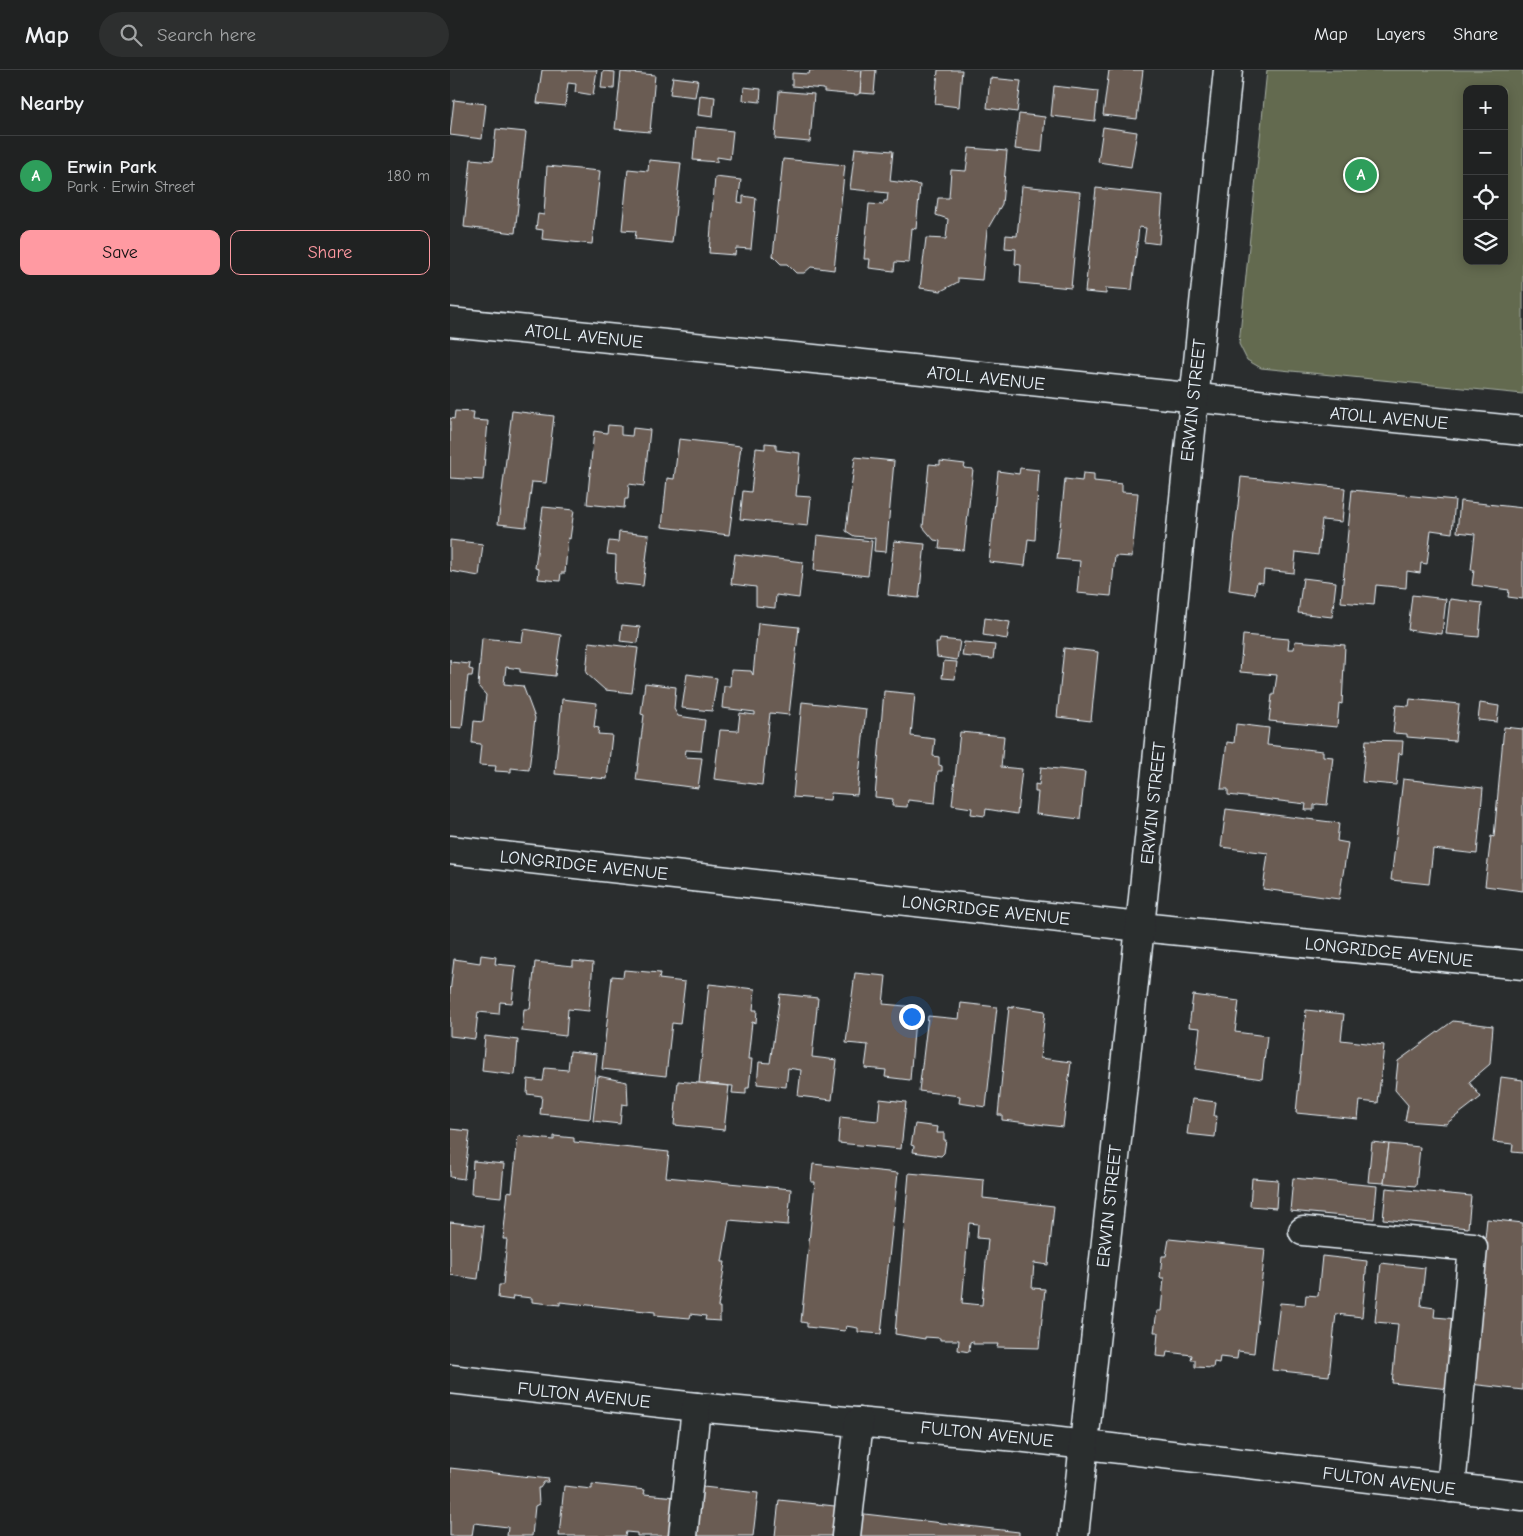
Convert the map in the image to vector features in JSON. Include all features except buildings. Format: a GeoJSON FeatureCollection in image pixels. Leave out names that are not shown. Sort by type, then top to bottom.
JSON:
{"type":"FeatureCollection","features":[{"type":"Feature","properties":{"kind":"street","name":"ERWIN STREET"},"geometry":{"type":"LineString","coordinates":[[1074,1536],[1140,927],[1228,70]]}},
{"type":"Feature","properties":{"kind":"street","name":"ATOLL AVENUE"},"geometry":{"type":"LineString","coordinates":[[450,322],[1193,399],[1523,431]]}},
{"type":"Feature","properties":{"kind":"street","name":"LONGRIDGE AVENUE"},"geometry":{"type":"LineString","coordinates":[[450,850],[1140,927],[1523,965]]}},
{"type":"Feature","properties":{"kind":"street"},"geometry":{"type":"LineString","coordinates":[[1303,1231],[1473,1247],[1451,1488]]}},
{"type":"Feature","properties":{"kind":"street","name":"FULTON AVENUE"},"geometry":{"type":"LineString","coordinates":[[450,1380],[696,1407],[1083,1444],[1523,1496]]}},
{"type":"Feature","properties":{"kind":"street"},"geometry":{"type":"LineString","coordinates":[[683,1536],[696,1407]]}},
{"type":"Feature","properties":{"kind":"street"},"geometry":{"type":"LineString","coordinates":[[846,1536],[859,1422]]}},
{"type":"Feature","properties":{"kind":"green space"},"geometry":{"type":"Polygon","coordinates":[[[1267,70],[1523,70],[1523,394],[1261,368],[1247,360],[1239,344],[1267,70]]]}},
{"type":"Feature","properties":{"kind":"place","name":"Erwin Park"},"geometry":{"type":"Point","coordinates":[1361,175]}}]}
